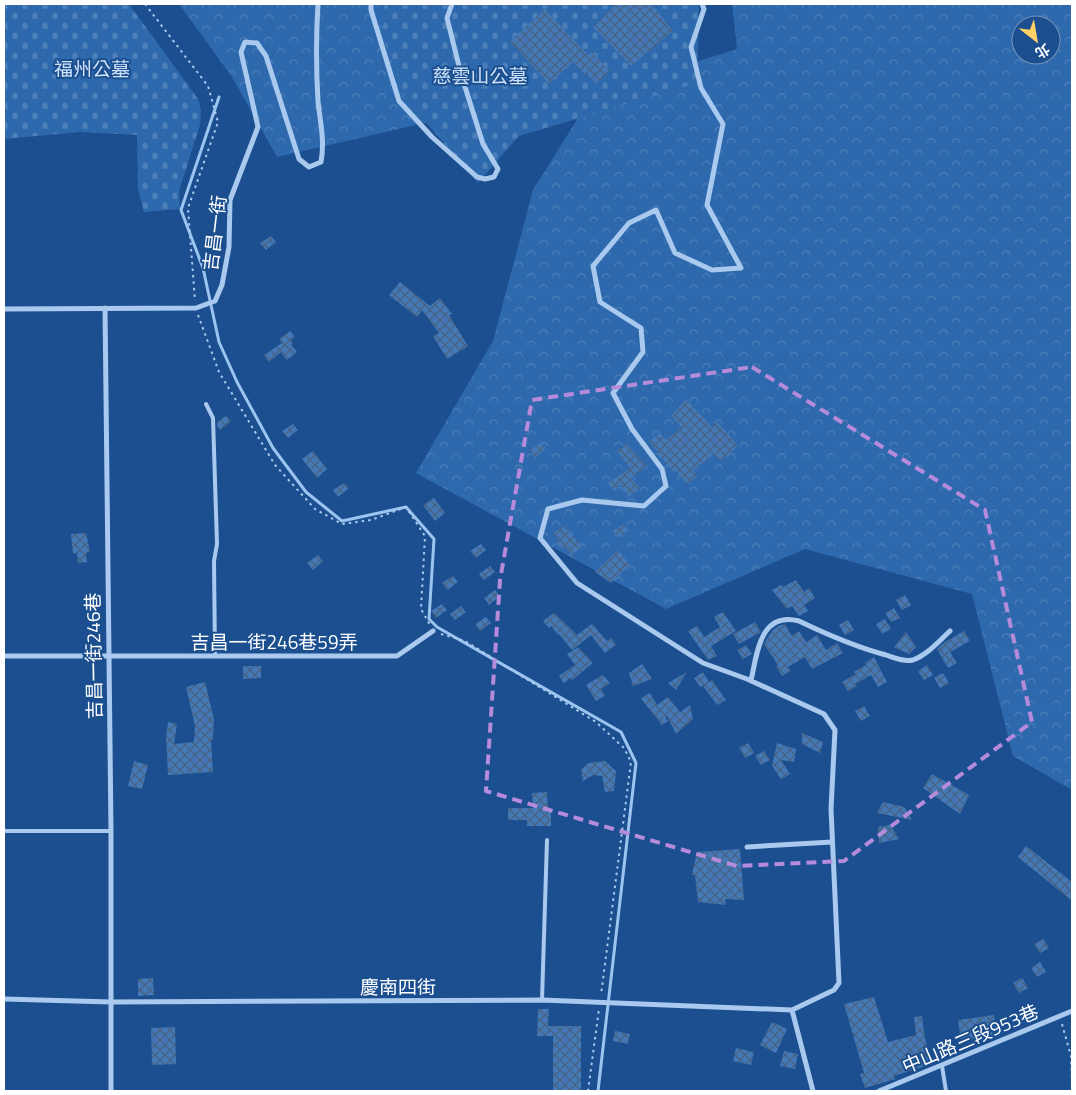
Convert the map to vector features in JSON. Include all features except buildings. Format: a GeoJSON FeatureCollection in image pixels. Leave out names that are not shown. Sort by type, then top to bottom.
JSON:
{"type":"FeatureCollection","features":[{"type":"Feature","properties":{"kind":"street","name":"吉昌一街"},"geometry":{"type":"LineString","coordinates":[[196,308],[214,301],[222,285],[229,248],[230,200],[258,127],[241,52],[245,42],[257,43],[266,56],[298,159],[309,167],[321,162],[324,145],[318,100],[316,50],[318,4]]}},
{"type":"Feature","properties":{"kind":"street"},"geometry":{"type":"LineString","coordinates":[[371,4],[371,10],[399,101],[432,137],[477,177],[485,179],[494,177],[498,169],[483,144],[461,74],[447,18],[452,4]]}},
{"type":"Feature","properties":{"kind":"street"},"geometry":{"type":"LineString","coordinates":[[702,4],[704,9],[691,47],[701,88],[723,124],[707,205],[741,268],[712,270],[675,253],[656,210],[629,223],[593,266],[600,302],[641,328],[643,352],[613,393],[632,429],[662,469],[666,486],[644,506],[582,500],[548,509],[540,538],[577,583],[703,663],[751,681],[824,714],[835,730],[831,809],[839,983],[834,990],[792,1010],[813,1091]]}},
{"type":"Feature","properties":{"kind":"street","name":"吉昌一街246巷"},"geometry":{"type":"LineString","coordinates":[[104,308],[111,831],[111,1091]]}},
{"type":"Feature","properties":{"kind":"street"},"geometry":{"type":"LineString","coordinates":[[4,309],[196,308]]}},
{"type":"Feature","properties":{"kind":"street"},"geometry":{"type":"LineString","coordinates":[[751,681],[762,636],[771,625],[779,620],[793,619],[865,650],[906,661],[922,655],[950,631]]}},
{"type":"Feature","properties":{"kind":"street","name":"吉昌一街246巷59弄"},"geometry":{"type":"LineString","coordinates":[[4,656],[398,656],[433,631]]}},
{"type":"Feature","properties":{"kind":"street"},"geometry":{"type":"LineString","coordinates":[[747,847],[832,842]]}},
{"type":"Feature","properties":{"kind":"street","name":"慶南四街"},"geometry":{"type":"LineString","coordinates":[[4,999],[111,1002],[542,1000],[792,1010]]}},
{"type":"Feature","properties":{"kind":"street","name":"中山路三段953巷"},"geometry":{"type":"LineString","coordinates":[[879,1091],[1072,1011]]}},
{"type":"Feature","properties":{"kind":"lane"},"geometry":{"type":"LineString","coordinates":[[206,404],[213,418],[217,544],[214,561],[215,656]]}},
{"type":"Feature","properties":{"kind":"lane"},"geometry":{"type":"LineString","coordinates":[[4,831],[111,831]]}},
{"type":"Feature","properties":{"kind":"lane"},"geometry":{"type":"LineString","coordinates":[[542,1000],[547,840]]}},
{"type":"Feature","properties":{"kind":"lane"},"geometry":{"type":"LineString","coordinates":[[942,1066],[946,1091]]}},
{"type":"Feature","properties":{"kind":"path"},"geometry":{"type":"LineString","coordinates":[[145,4],[208,86],[218,122],[188,208],[196,308],[218,372],[274,465],[315,509],[342,524],[371,520],[406,507],[425,536],[421,609],[433,631],[465,642],[596,722],[624,748],[631,762],[588,1091]]}},
{"type":"Feature","properties":{"kind":"path"},"geometry":{"type":"LineString","coordinates":[[1059,1017],[1072,1056],[1072,1086]]}},
{"type":"Feature","properties":{"kind":"highlighted area"},"geometry":{"type":"Polygon","coordinates":[[[752,367],[985,510],[1032,722],[844,861],[737,866],[486,791],[500,580],[532,400],[752,367]]]}},
{"type":"Feature","properties":{"kind":"green space","name":"福州公墓"},"geometry":{"type":"Polygon","coordinates":[[[4,4],[129,4],[198,99],[201,110],[200,125],[179,191],[180,209],[144,212],[138,190],[137,135],[80,132],[4,139],[4,4]]]}},
{"type":"Feature","properties":{"kind":"green space"},"geometry":{"type":"Polygon","coordinates":[[[179,4],[399,4],[442,119],[277,157],[232,77],[179,4]]]}},
{"type":"Feature","properties":{"kind":"green space","name":"慈雲山公墓"},"geometry":{"type":"Polygon","coordinates":[[[385,4],[699,4],[697,83],[519,136],[478,183],[407,100],[383,38],[385,4]]]}},
{"type":"Feature","properties":{"kind":"green space"},"geometry":{"type":"Polygon","coordinates":[[[732,4],[1072,4],[1072,790],[1013,756],[972,594],[805,549],[666,609],[416,473],[493,341],[533,190],[593,94],[737,49],[732,4]]]}},
{"type":"Feature","properties":{"kind":"waterway"},"geometry":{"type":"LineString","coordinates":[[219,97],[181,210],[203,268],[219,342],[237,382],[273,448],[306,492],[342,521],[406,507],[434,539],[429,619],[437,627],[621,732],[636,763],[598,1091]]}}]}
